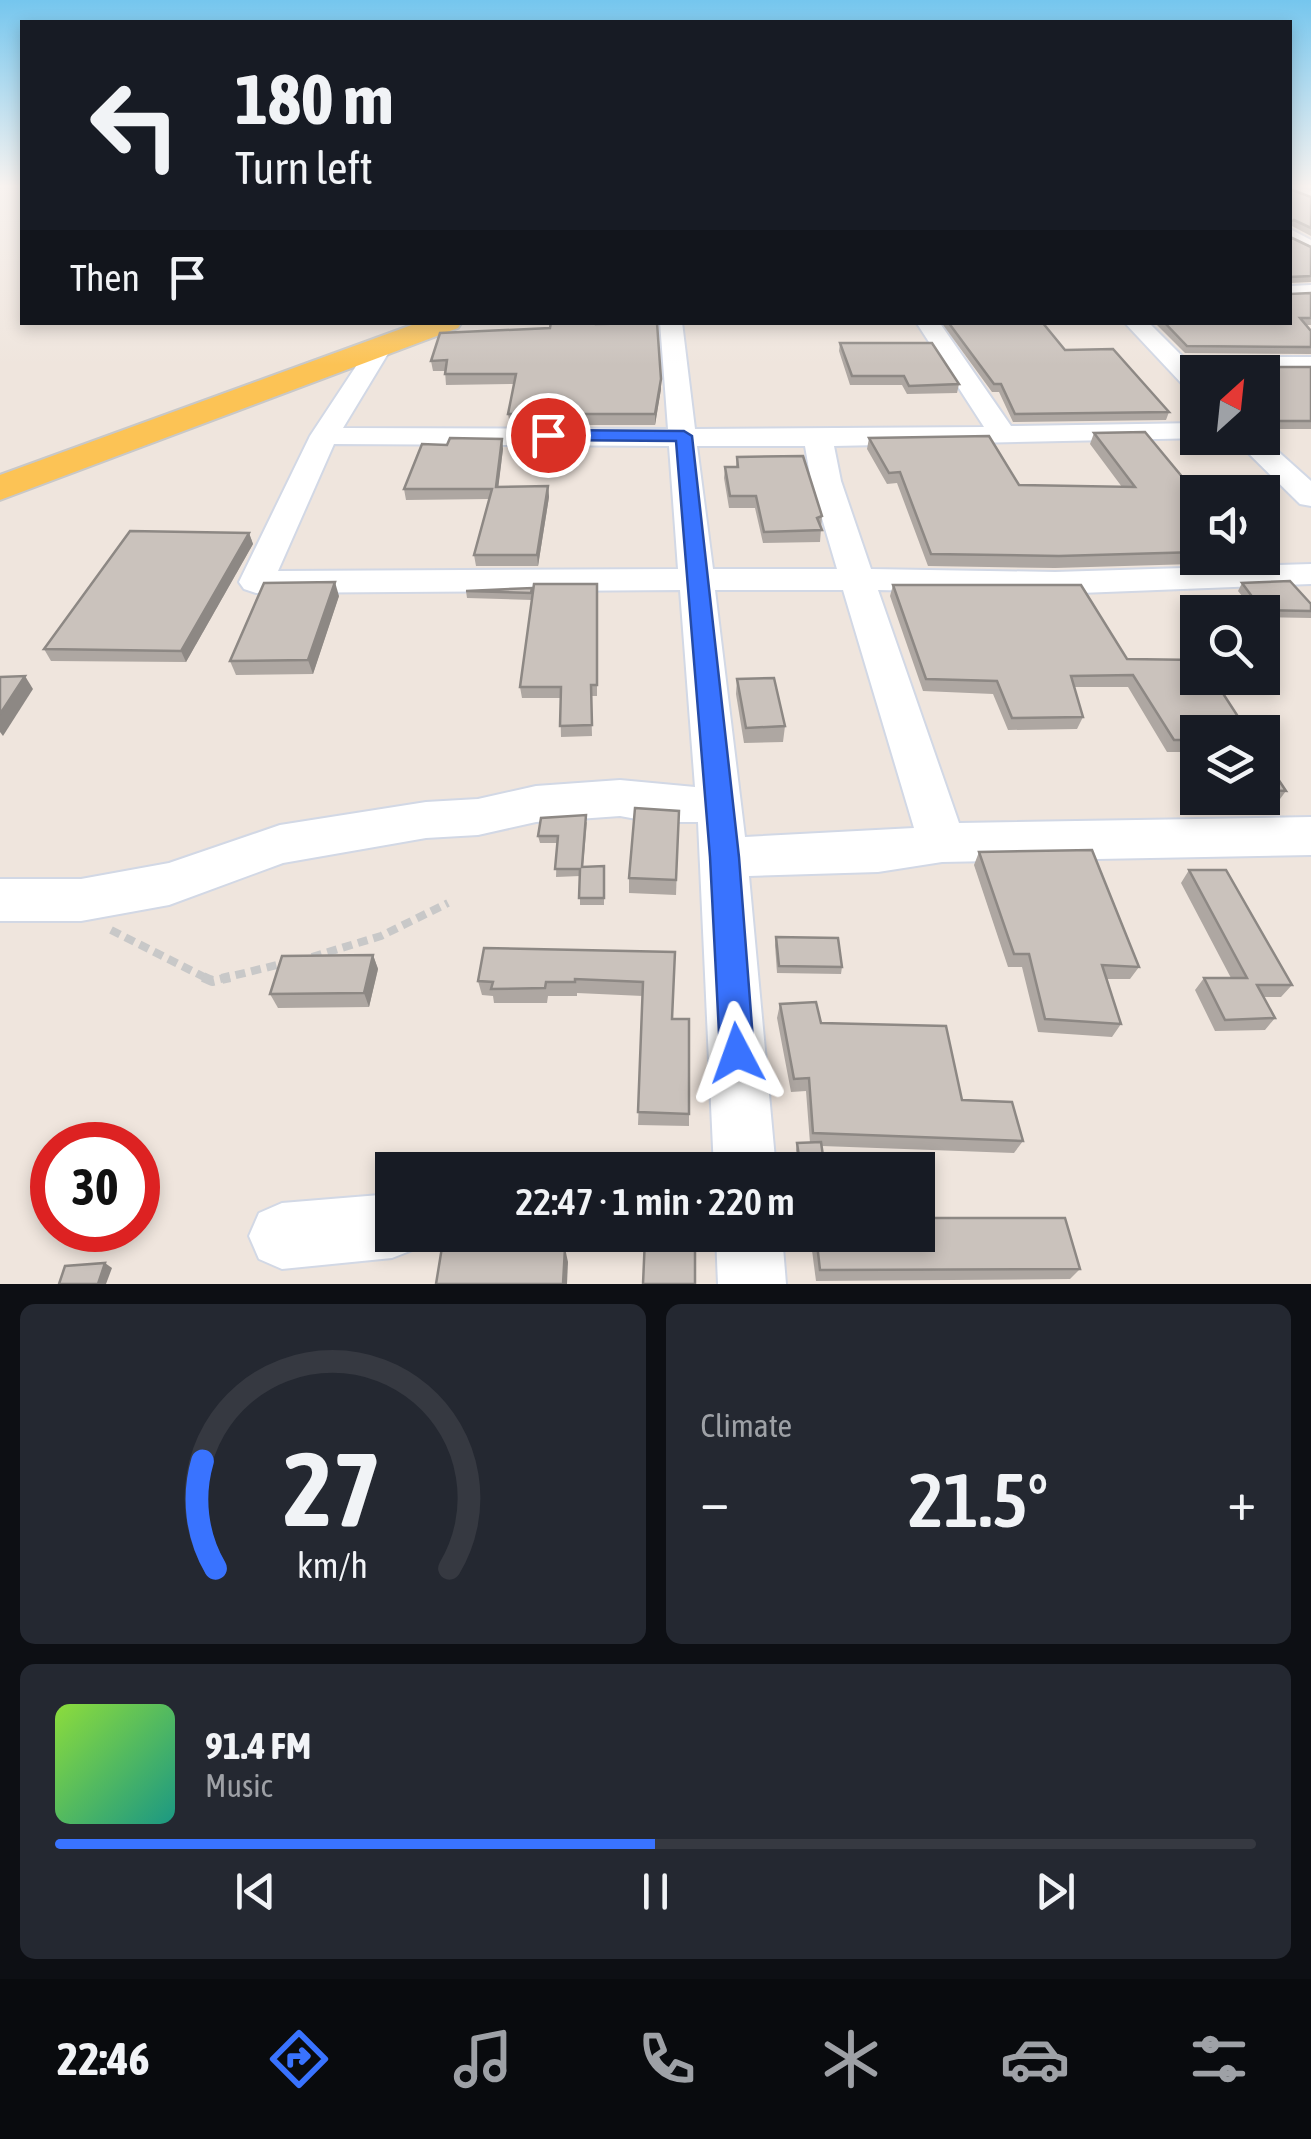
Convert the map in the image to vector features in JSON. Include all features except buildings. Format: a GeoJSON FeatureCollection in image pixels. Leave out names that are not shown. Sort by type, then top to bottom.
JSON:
{"type":"FeatureCollection","features":[{"type":"Feature","properties":{"kind":"main road"},"geometry":{"type":"LineString","coordinates":[[0,488],[440,325]]}},
{"type":"Feature","properties":{"kind":"street"},"geometry":{"type":"LineString","coordinates":[[671,325],[724,857],[744,1152]]}},
{"type":"Feature","properties":{"kind":"street"},"geometry":{"type":"LineString","coordinates":[[929,325],[1003,434]]}},
{"type":"Feature","properties":{"kind":"street"},"geometry":{"type":"LineString","coordinates":[[1138,325],[1178,364],[1311,364]]}},
{"type":"Feature","properties":{"kind":"street"},"geometry":{"type":"LineString","coordinates":[[380,347],[324,436],[256,582],[1054,582],[1311,574]]}},
{"type":"Feature","properties":{"kind":"street"},"geometry":{"type":"LineString","coordinates":[[324,436],[818,438],[1180,430]]}},
{"type":"Feature","properties":{"kind":"street"},"geometry":{"type":"LineString","coordinates":[[818,438],[826,480],[942,843]]}},
{"type":"Feature","properties":{"kind":"street"},"geometry":{"type":"LineString","coordinates":[[1266,455],[1311,497]]}},
{"type":"Feature","properties":{"kind":"street"},"geometry":{"type":"LineString","coordinates":[[0,900],[81,900],[169,884],[280,844],[536,804],[620,798],[653,804],[719,805]]}},
{"type":"Feature","properties":{"kind":"street"},"geometry":{"type":"LineString","coordinates":[[724,857],[878,852],[942,843],[1311,836]]}},
{"type":"Feature","properties":{"kind":"street"},"geometry":{"type":"LineString","coordinates":[[282,1236],[375,1228]]}},
{"type":"Feature","properties":{"kind":"street"},"geometry":{"type":"LineString","coordinates":[[750,1252],[752,1284]]}},
{"type":"Feature","properties":{"kind":"path"},"geometry":{"type":"LineString","coordinates":[[52,900],[212,980],[382,936],[448,903]]}},
{"type":"Feature","properties":{"kind":"route"},"geometry":{"type":"LineString","coordinates":[[548,435],[684,436],[724,857],[737,1053]]}}]}
